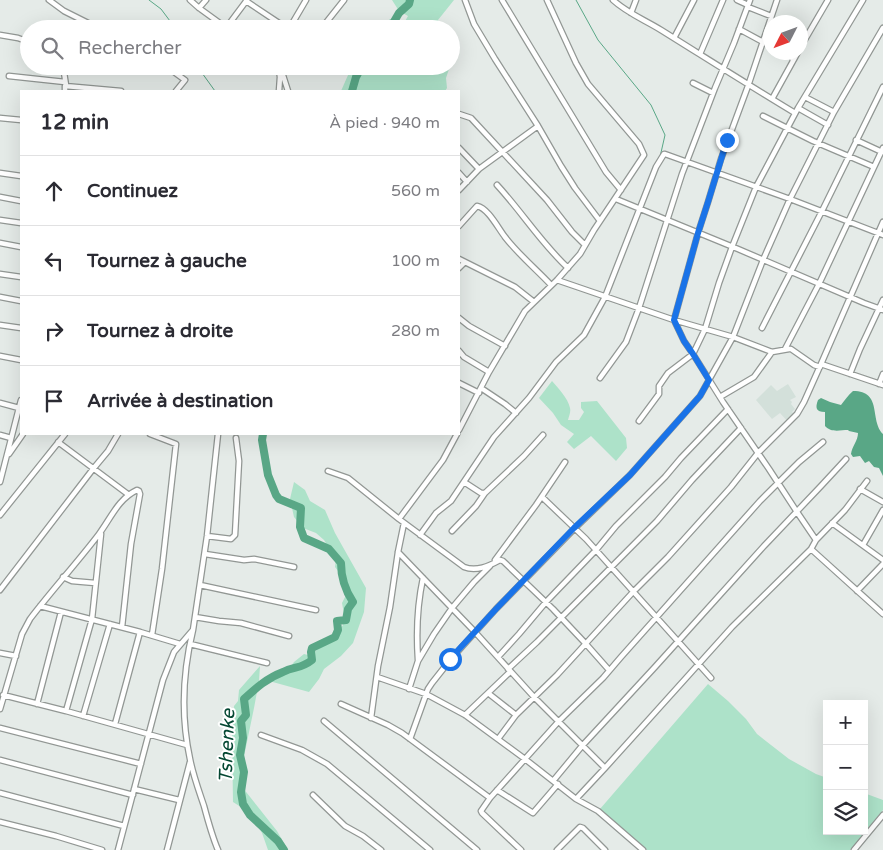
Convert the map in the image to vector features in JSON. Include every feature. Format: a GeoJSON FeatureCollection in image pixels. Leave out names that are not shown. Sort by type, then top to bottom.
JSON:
{"type":"FeatureCollection","features":[{"type":"Feature","properties":{"kind":"street"},"geometry":{"type":"LineString","coordinates":[[49,0],[64,11],[82,20]]}},
{"type":"Feature","properties":{"kind":"street"},"geometry":{"type":"LineString","coordinates":[[190,0],[216,20]]}},
{"type":"Feature","properties":{"kind":"street"},"geometry":{"type":"LineString","coordinates":[[199,8],[206,0]]}},
{"type":"Feature","properties":{"kind":"street"},"geometry":{"type":"LineString","coordinates":[[294,20],[306,0]]}},
{"type":"Feature","properties":{"kind":"street"},"geometry":{"type":"LineString","coordinates":[[328,20],[344,0]]}},
{"type":"Feature","properties":{"kind":"street"},"geometry":{"type":"LineString","coordinates":[[465,0],[474,24],[482,38],[571,180],[600,221]]}},
{"type":"Feature","properties":{"kind":"street"},"geometry":{"type":"LineString","coordinates":[[502,0],[606,172],[621,190]]}},
{"type":"Feature","properties":{"kind":"street"},"geometry":{"type":"LineString","coordinates":[[460,428],[489,372],[525,311],[557,280],[580,254],[644,154],[639,144],[588,84],[571,54],[547,0]]}},
{"type":"Feature","properties":{"kind":"street"},"geometry":{"type":"LineString","coordinates":[[612,0],[631,14],[652,24],[748,86],[795,113]]}},
{"type":"Feature","properties":{"kind":"street"},"geometry":{"type":"LineString","coordinates":[[631,14],[636,0]]}},
{"type":"Feature","properties":{"kind":"street"},"geometry":{"type":"LineString","coordinates":[[674,38],[694,0]]}},
{"type":"Feature","properties":{"kind":"street"},"geometry":{"type":"LineString","coordinates":[[700,54],[723,0]]}},
{"type":"Feature","properties":{"kind":"street"},"geometry":{"type":"LineString","coordinates":[[737,0],[769,15]]}},
{"type":"Feature","properties":{"kind":"street"},"geometry":{"type":"LineString","coordinates":[[771,15],[777,0]]}},
{"type":"Feature","properties":{"kind":"street"},"geometry":{"type":"LineString","coordinates":[[808,34],[828,0]]}},
{"type":"Feature","properties":{"kind":"street"},"geometry":{"type":"LineString","coordinates":[[639,422],[659,394],[659,386],[668,373],[693,354],[705,328],[719,282],[756,187],[804,97],[864,0]]}},
{"type":"Feature","properties":{"kind":"street"},"geometry":{"type":"LineString","coordinates":[[233,20],[247,1],[275,20]]}},
{"type":"Feature","properties":{"kind":"street"},"geometry":{"type":"LineString","coordinates":[[600,378],[626,342],[687,162],[749,4]]}},
{"type":"Feature","properties":{"kind":"street"},"geometry":{"type":"LineString","coordinates":[[410,739],[426,694],[439,672],[496,609],[574,528],[630,475],[700,396],[733,338],[763,260],[790,199],[834,112],[883,28]]}},
{"type":"Feature","properties":{"kind":"street"},"geometry":{"type":"LineString","coordinates":[[739,29],[763,42],[727,140],[698,233],[674,320],[684,341],[709,380],[816,540]]}},
{"type":"Feature","properties":{"kind":"street"},"geometry":{"type":"LineString","coordinates":[[0,35],[20,39]]}},
{"type":"Feature","properties":{"kind":"street"},"geometry":{"type":"LineString","coordinates":[[772,99],[793,61]]}},
{"type":"Feature","properties":{"kind":"street"},"geometry":{"type":"LineString","coordinates":[[177,90],[185,80],[178,75]]}},
{"type":"Feature","properties":{"kind":"street"},"geometry":{"type":"LineString","coordinates":[[279,90],[280,75]]}},
{"type":"Feature","properties":{"kind":"street"},"geometry":{"type":"LineString","coordinates":[[282,75],[288,90]]}},
{"type":"Feature","properties":{"kind":"street"},"geometry":{"type":"LineString","coordinates":[[9,76],[66,86],[110,90]]}},
{"type":"Feature","properties":{"kind":"street"},"geometry":{"type":"LineString","coordinates":[[693,83],[713,93]]}},
{"type":"Feature","properties":{"kind":"street"},"geometry":{"type":"LineString","coordinates":[[762,328],[883,87]]}},
{"type":"Feature","properties":{"kind":"street"},"geometry":{"type":"LineString","coordinates":[[804,97],[834,112]]}},
{"type":"Feature","properties":{"kind":"street"},"geometry":{"type":"LineString","coordinates":[[798,108],[828,125]]}},
{"type":"Feature","properties":{"kind":"street"},"geometry":{"type":"LineString","coordinates":[[460,114],[471,118],[547,200],[572,232],[585,245]]}},
{"type":"Feature","properties":{"kind":"street"},"geometry":{"type":"LineString","coordinates":[[764,116],[818,144],[874,167]]}},
{"type":"Feature","properties":{"kind":"street"},"geometry":{"type":"LineString","coordinates":[[0,118],[20,120]]}},
{"type":"Feature","properties":{"kind":"street"},"geometry":{"type":"LineString","coordinates":[[460,189],[479,169],[538,126]]}},
{"type":"Feature","properties":{"kind":"street"},"geometry":{"type":"LineString","coordinates":[[785,349],[819,284],[882,151],[856,140]]}},
{"type":"Feature","properties":{"kind":"street"},"geometry":{"type":"LineString","coordinates":[[460,149],[479,169]]}},
{"type":"Feature","properties":{"kind":"street"},"geometry":{"type":"LineString","coordinates":[[420,535],[436,513],[451,502],[494,437],[529,398],[556,362],[584,335],[605,297],[656,167],[664,154],[881,234]]}},
{"type":"Feature","properties":{"kind":"street"},"geometry":{"type":"LineString","coordinates":[[0,173],[20,176]]}},
{"type":"Feature","properties":{"kind":"street"},"geometry":{"type":"LineString","coordinates":[[460,175],[467,182]]}},
{"type":"Feature","properties":{"kind":"street"},"geometry":{"type":"LineString","coordinates":[[497,185],[550,250],[568,268]]}},
{"type":"Feature","properties":{"kind":"street"},"geometry":{"type":"LineString","coordinates":[[0,197],[20,201]]}},
{"type":"Feature","properties":{"kind":"street"},"geometry":{"type":"LineString","coordinates":[[616,199],[881,309]]}},
{"type":"Feature","properties":{"kind":"street"},"geometry":{"type":"LineString","coordinates":[[460,225],[477,206],[480,207],[494,220],[513,246],[551,285]]}},
{"type":"Feature","properties":{"kind":"street"},"geometry":{"type":"LineString","coordinates":[[0,220],[20,223]]}},
{"type":"Feature","properties":{"kind":"street"},"geometry":{"type":"LineString","coordinates":[[498,739],[516,715],[668,557],[731,487],[758,453],[797,414],[881,234],[883,222]]}},
{"type":"Feature","properties":{"kind":"street"},"geometry":{"type":"LineString","coordinates":[[0,243],[20,246]]}},
{"type":"Feature","properties":{"kind":"street"},"geometry":{"type":"LineString","coordinates":[[460,260],[515,287],[534,302]]}},
{"type":"Feature","properties":{"kind":"street"},"geometry":{"type":"LineString","coordinates":[[460,267],[465,262]]}},
{"type":"Feature","properties":{"kind":"street"},"geometry":{"type":"LineString","coordinates":[[0,274],[20,277]]}},
{"type":"Feature","properties":{"kind":"street"},"geometry":{"type":"LineString","coordinates":[[557,280],[772,352],[791,349],[814,365],[850,374],[881,385],[883,374]]}},
{"type":"Feature","properties":{"kind":"street"},"geometry":{"type":"LineString","coordinates":[[0,297],[20,301]]}},
{"type":"Feature","properties":{"kind":"street"},"geometry":{"type":"LineString","coordinates":[[850,374],[860,349],[881,309],[883,300]]}},
{"type":"Feature","properties":{"kind":"street"},"geometry":{"type":"LineString","coordinates":[[460,319],[505,346]]}},
{"type":"Feature","properties":{"kind":"street"},"geometry":{"type":"LineString","coordinates":[[0,324],[20,328]]}},
{"type":"Feature","properties":{"kind":"street"},"geometry":{"type":"LineString","coordinates":[[460,352],[464,357],[489,372]]}},
{"type":"Feature","properties":{"kind":"street"},"geometry":{"type":"LineString","coordinates":[[720,396],[754,377],[772,352]]}},
{"type":"Feature","properties":{"kind":"street"},"geometry":{"type":"LineString","coordinates":[[0,356],[20,360]]}},
{"type":"Feature","properties":{"kind":"street"},"geometry":{"type":"LineString","coordinates":[[460,383],[480,390],[505,404],[516,413]]}},
{"type":"Feature","properties":{"kind":"street"},"geometry":{"type":"LineString","coordinates":[[0,403],[19,408]]}},
{"type":"Feature","properties":{"kind":"street"},"geometry":{"type":"LineString","coordinates":[[7,457],[20,404]]}},
{"type":"Feature","properties":{"kind":"street"},"geometry":{"type":"LineString","coordinates":[[498,657],[616,526],[665,477],[728,409]]}},
{"type":"Feature","properties":{"kind":"street"},"geometry":{"type":"LineString","coordinates":[[465,715],[657,521],[692,480],[741,428]]}},
{"type":"Feature","properties":{"kind":"street"},"geometry":{"type":"LineString","coordinates":[[0,482],[2,465],[22,435]]}},
{"type":"Feature","properties":{"kind":"street"},"geometry":{"type":"LineString","coordinates":[[0,515],[64,435]]}},
{"type":"Feature","properties":{"kind":"street"},"geometry":{"type":"LineString","coordinates":[[0,590],[108,451],[117,435]]}},
{"type":"Feature","properties":{"kind":"street"},"geometry":{"type":"LineString","coordinates":[[152,635],[162,569],[176,444],[153,435]]}},
{"type":"Feature","properties":{"kind":"street"},"geometry":{"type":"LineString","coordinates":[[216,849],[190,760],[187,745],[184,690],[205,554],[218,435]]}},
{"type":"Feature","properties":{"kind":"street"},"geometry":{"type":"LineString","coordinates":[[399,520],[443,460],[456,435]]}},
{"type":"Feature","properties":{"kind":"street"},"geometry":{"type":"LineString","coordinates":[[452,530],[476,506],[485,493],[543,435]]}},
{"type":"Feature","properties":{"kind":"street"},"geometry":{"type":"LineString","coordinates":[[0,436],[11,438]]}},
{"type":"Feature","properties":{"kind":"street"},"geometry":{"type":"LineString","coordinates":[[207,536],[230,539],[234,535],[239,462],[236,438]]}},
{"type":"Feature","properties":{"kind":"street"},"geometry":{"type":"LineString","coordinates":[[58,442],[129,495]]}},
{"type":"Feature","properties":{"kind":"street"},"geometry":{"type":"LineString","coordinates":[[521,850],[482,813],[481,811],[490,798],[559,721],[603,678],[760,501],[799,462],[823,442]]}},
{"type":"Feature","properties":{"kind":"street"},"geometry":{"type":"LineString","coordinates":[[497,790],[533,813],[582,746],[846,459]]}},
{"type":"Feature","properties":{"kind":"street"},"geometry":{"type":"LineString","coordinates":[[409,689],[418,661],[434,634],[452,608],[478,577],[492,564],[566,462]]}},
{"type":"Feature","properties":{"kind":"street"},"geometry":{"type":"LineString","coordinates":[[328,470],[348,478],[399,520],[464,567],[472,570],[500,560],[502,561],[546,602],[609,670]]}},
{"type":"Feature","properties":{"kind":"street"},"geometry":{"type":"LineString","coordinates":[[576,799],[698,664],[811,549],[816,540],[845,510],[866,481]]}},
{"type":"Feature","properties":{"kind":"street"},"geometry":{"type":"LineString","coordinates":[[464,482],[481,493],[485,493]]}},
{"type":"Feature","properties":{"kind":"street"},"geometry":{"type":"LineString","coordinates":[[860,489],[883,502]]}},
{"type":"Feature","properties":{"kind":"street"},"geometry":{"type":"LineString","coordinates":[[0,709],[25,628],[40,606],[101,532],[118,506],[137,490],[140,492],[131,544],[122,627]]}},
{"type":"Feature","properties":{"kind":"street"},"geometry":{"type":"LineString","coordinates":[[542,497],[611,566],[711,678]]}},
{"type":"Feature","properties":{"kind":"street"},"geometry":{"type":"LineString","coordinates":[[863,545],[883,510]]}},
{"type":"Feature","properties":{"kind":"street"},"geometry":{"type":"LineString","coordinates":[[371,718],[378,666],[404,523]]}},
{"type":"Feature","properties":{"kind":"street"},"geometry":{"type":"LineString","coordinates":[[832,523],[883,562],[858,591]]}},
{"type":"Feature","properties":{"kind":"street"},"geometry":{"type":"LineString","coordinates":[[66,711],[92,620],[101,532]]}},
{"type":"Feature","properties":{"kind":"street"},"geometry":{"type":"LineString","coordinates":[[811,549],[883,614]]}},
{"type":"Feature","properties":{"kind":"street"},"geometry":{"type":"LineString","coordinates":[[398,552],[534,697],[606,768]]}},
{"type":"Feature","properties":{"kind":"street"},"geometry":{"type":"LineString","coordinates":[[205,554],[244,560],[254,559],[294,567]]}},
{"type":"Feature","properties":{"kind":"street"},"geometry":{"type":"LineString","coordinates":[[63,577],[72,581],[95,583]]}},
{"type":"Feature","properties":{"kind":"street"},"geometry":{"type":"LineString","coordinates":[[418,661],[416,624],[423,578]]}},
{"type":"Feature","properties":{"kind":"street"},"geometry":{"type":"LineString","coordinates":[[200,585],[316,610]]}},
{"type":"Feature","properties":{"kind":"street"},"geometry":{"type":"LineString","coordinates":[[40,606],[180,644]]}},
{"type":"Feature","properties":{"kind":"street"},"geometry":{"type":"LineString","coordinates":[[37,704],[61,612]]}},
{"type":"Feature","properties":{"kind":"street"},"geometry":{"type":"LineString","coordinates":[[195,617],[241,623],[289,636]]}},
{"type":"Feature","properties":{"kind":"street"},"geometry":{"type":"LineString","coordinates":[[83,716],[110,624]]}},
{"type":"Feature","properties":{"kind":"street"},"geometry":{"type":"LineString","coordinates":[[118,850],[163,680],[172,656],[193,630]]}},
{"type":"Feature","properties":{"kind":"street"},"geometry":{"type":"LineString","coordinates":[[115,724],[140,632]]}},
{"type":"Feature","properties":{"kind":"street"},"geometry":{"type":"LineString","coordinates":[[190,644],[267,663]]}},
{"type":"Feature","properties":{"kind":"street"},"geometry":{"type":"LineString","coordinates":[[0,653],[16,656]]}},
{"type":"Feature","properties":{"kind":"street"},"geometry":{"type":"LineString","coordinates":[[377,677],[426,694],[465,715],[576,799],[598,811],[643,850]]}},
{"type":"Feature","properties":{"kind":"street"},"geometry":{"type":"LineString","coordinates":[[488,692],[516,715]]}},
{"type":"Feature","properties":{"kind":"street"},"geometry":{"type":"LineString","coordinates":[[3,695],[187,745]]}},
{"type":"Feature","properties":{"kind":"street"},"geometry":{"type":"LineString","coordinates":[[341,704],[402,733],[490,798]]}},
{"type":"Feature","properties":{"kind":"street"},"geometry":{"type":"LineString","coordinates":[[324,721],[478,850]]}},
{"type":"Feature","properties":{"kind":"street"},"geometry":{"type":"LineString","coordinates":[[0,728],[140,764]]}},
{"type":"Feature","properties":{"kind":"street"},"geometry":{"type":"LineString","coordinates":[[262,735],[287,743],[327,764],[430,850]]}},
{"type":"Feature","properties":{"kind":"street"},"geometry":{"type":"LineString","coordinates":[[0,760],[133,792],[179,800]]}},
{"type":"Feature","properties":{"kind":"street"},"geometry":{"type":"LineString","coordinates":[[167,850],[190,760]]}},
{"type":"Feature","properties":{"kind":"street"},"geometry":{"type":"LineString","coordinates":[[0,793],[124,826]]}},
{"type":"Feature","properties":{"kind":"street"},"geometry":{"type":"LineString","coordinates":[[312,795],[345,826],[363,836],[381,850]]}},
{"type":"Feature","properties":{"kind":"street"},"geometry":{"type":"LineString","coordinates":[[854,850],[883,815]]}},
{"type":"Feature","properties":{"kind":"street"},"geometry":{"type":"LineString","coordinates":[[0,822],[102,850]]}},
{"type":"Feature","properties":{"kind":"street"},"geometry":{"type":"LineString","coordinates":[[559,849],[580,827],[605,850]]}},
{"type":"Feature","properties":{"kind":"shaded area"},"geometry":{"type":"Polygon","coordinates":[[[392,0],[454,0],[438,20],[406,20],[408,16],[399,11],[392,0]]]}},
{"type":"Feature","properties":{"kind":"shaded area"},"geometry":{"type":"Polygon","coordinates":[[[348,75],[447,75],[446,90],[341,90],[348,75]]]}},
{"type":"Feature","properties":{"kind":"shaded area"},"geometry":{"type":"Polygon","coordinates":[[[552,381],[569,404],[568,420],[579,420],[584,412],[581,408],[581,402],[597,401],[626,438],[627,448],[616,461],[591,436],[574,449],[567,442],[574,434],[561,425],[539,398],[552,381]]]}},
{"type":"Feature","properties":{"kind":"shaded area"},"geometry":{"type":"Polygon","coordinates":[[[788,384],[796,397],[790,400],[795,409],[792,412],[796,416],[789,423],[780,413],[772,419],[756,400],[771,385],[777,391],[788,384]]]}},
{"type":"Feature","properties":{"kind":"shaded area"},"geometry":{"type":"Polygon","coordinates":[[[853,391],[862,392],[872,401],[879,428],[883,434],[883,476],[879,468],[874,467],[869,461],[865,463],[860,456],[853,457],[851,454],[858,433],[848,430],[830,430],[825,426],[825,412],[817,409],[818,400],[821,398],[841,405],[853,391]]]}},
{"type":"Feature","properties":{"kind":"shaded area"},"geometry":{"type":"Polygon","coordinates":[[[294,482],[305,490],[310,501],[325,510],[335,533],[366,588],[364,612],[353,643],[341,656],[324,669],[309,692],[269,681],[271,674],[286,673],[294,662],[304,654],[312,656],[322,643],[331,641],[343,625],[342,603],[347,593],[342,576],[335,567],[336,559],[324,540],[316,533],[303,528],[294,517],[290,499],[294,482]]]}},
{"type":"Feature","properties":{"kind":"shaded area"},"geometry":{"type":"Polygon","coordinates":[[[260,666],[259,681],[241,771],[243,788],[277,831],[288,850],[268,850],[259,828],[244,809],[233,802],[232,732],[234,706],[238,701],[239,690],[260,666]]]}},
{"type":"Feature","properties":{"kind":"shaded area"},"geometry":{"type":"Polygon","coordinates":[[[708,684],[746,719],[757,734],[789,759],[823,777],[823,835],[862,835],[850,850],[647,850],[600,809],[708,684]]]}},
{"type":"Feature","properties":{"kind":"shaded area"},"geometry":{"type":"Polygon","coordinates":[[[868,794],[883,800],[883,810],[868,828],[868,794]]]}},
{"type":"Feature","properties":{"kind":"waterway"},"geometry":{"type":"LineString","coordinates":[[149,0],[161,9],[169,20]]}},
{"type":"Feature","properties":{"kind":"waterway","name":"Tshenke"},"geometry":{"type":"LineString","coordinates":[[395,20],[399,13],[409,4],[410,0]]}},
{"type":"Feature","properties":{"kind":"waterway"},"geometry":{"type":"LineString","coordinates":[[576,0],[598,40],[651,105],[665,135],[660,157]]}},
{"type":"Feature","properties":{"kind":"waterway"},"geometry":{"type":"LineString","coordinates":[[203,75],[214,90]]}},
{"type":"Feature","properties":{"kind":"waterway","name":"Tshenke"},"geometry":{"type":"LineString","coordinates":[[352,90],[357,75]]}},
{"type":"Feature","properties":{"kind":"waterway","name":"Tshenke"},"geometry":{"type":"LineString","coordinates":[[263,435],[268,475],[276,495],[279,499],[301,508],[300,527],[304,538],[329,549],[341,563],[344,584],[353,602],[348,609],[346,620],[337,621],[338,630],[335,637],[312,648],[312,660],[305,665],[272,677],[244,699],[246,715],[241,721],[243,738],[240,755],[244,772],[241,792],[243,804],[250,815],[278,841],[284,850]]}},
{"type":"Feature","properties":{"kind":"route"},"geometry":{"type":"LineString","coordinates":[[450,659],[574,528],[630,475],[700,396],[709,380],[684,341],[674,320],[698,233],[727,140]]}}]}
